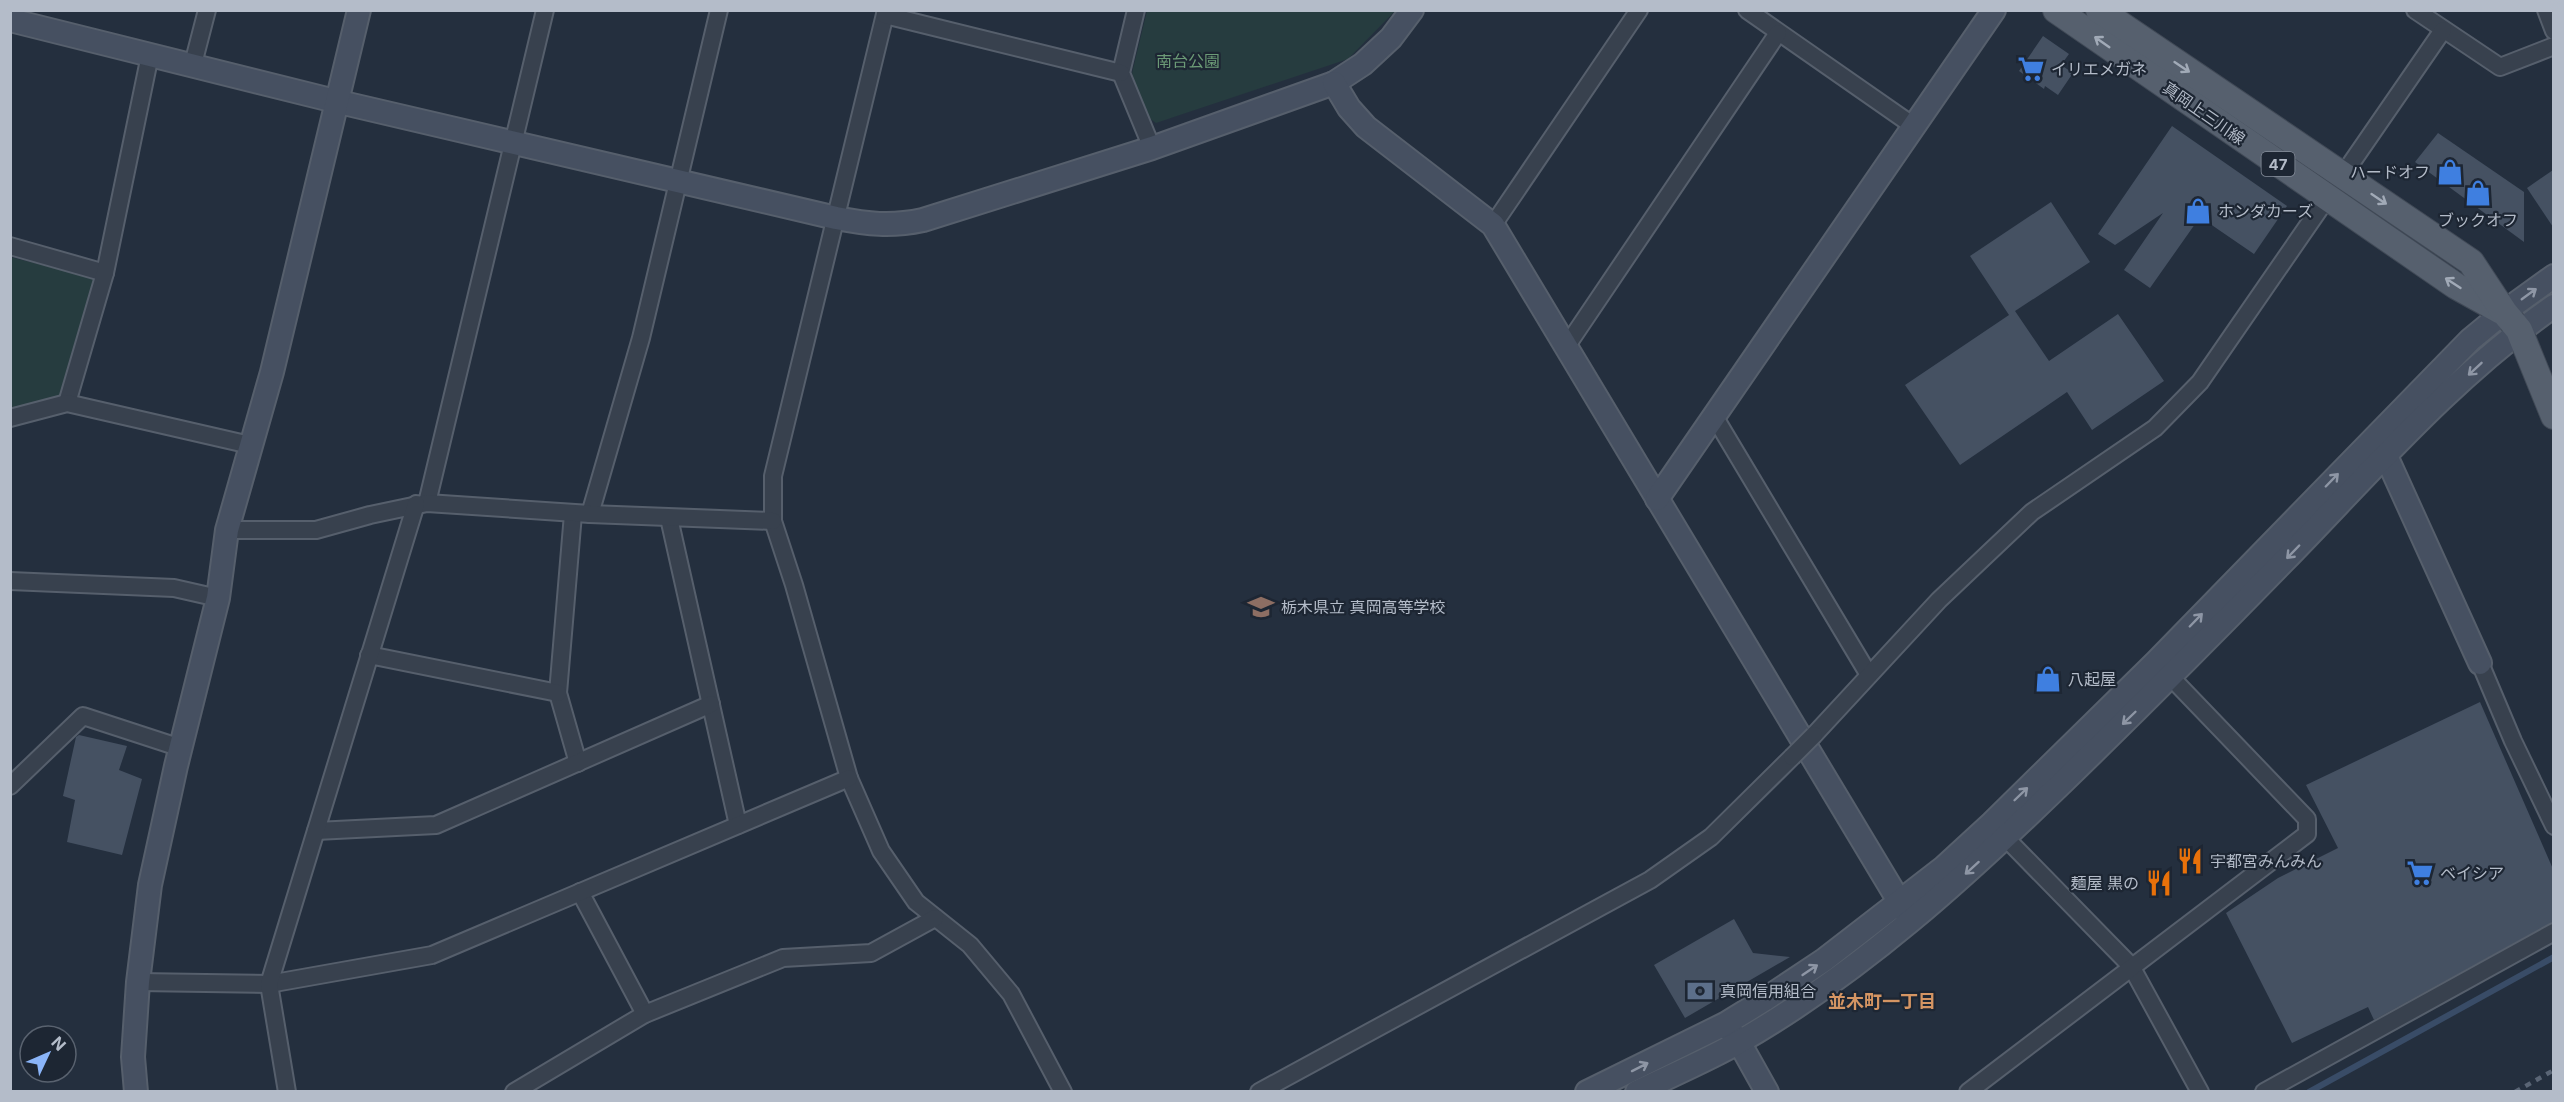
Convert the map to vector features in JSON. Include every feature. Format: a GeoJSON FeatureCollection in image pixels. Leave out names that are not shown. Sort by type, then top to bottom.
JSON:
{"type":"FeatureCollection","features":[{"type":"Feature","properties":{"kind":"main road","name":"真岡上三川線"},"geometry":{"type":"LineString","coordinates":[[2056,10],[2327,198],[2511,321]]}},
{"type":"Feature","properties":{"kind":"main road","name":"真岡上三川線"},"geometry":{"type":"LineString","coordinates":[[2099,10],[2471,262],[2511,321],[2553,416]]}},
{"type":"Feature","properties":{"kind":"street"},"geometry":{"type":"LineString","coordinates":[[193,64],[207,10]]}},
{"type":"Feature","properties":{"kind":"street"},"geometry":{"type":"LineString","coordinates":[[136,1092],[133,1057],[138,982],[150,885],[218,598],[227,530],[272,372],[335,100],[359,10]]}},
{"type":"Feature","properties":{"kind":"street"},"geometry":{"type":"LineString","coordinates":[[287,1092],[269,984],[369,656],[422,504],[545,10]]}},
{"type":"Feature","properties":{"kind":"street"},"geometry":{"type":"LineString","coordinates":[[578,763],[558,693],[582,514],[641,338],[718,10]]}},
{"type":"Feature","properties":{"kind":"street"},"geometry":{"type":"LineString","coordinates":[[1136,10],[1121,73],[1152,148]]}},
{"type":"Feature","properties":{"kind":"street"},"geometry":{"type":"LineString","coordinates":[[10,20],[335,100],[836,218],[878,225],[897,225],[923,220],[1152,148],[1334,83],[1363,64],[1391,38],[1412,10]]}},
{"type":"Feature","properties":{"kind":"street"},"geometry":{"type":"LineString","coordinates":[[1493,225],[1639,10]]}},
{"type":"Feature","properties":{"kind":"street"},"geometry":{"type":"LineString","coordinates":[[1747,10],[1915,127]]}},
{"type":"Feature","properties":{"kind":"street"},"geometry":{"type":"LineString","coordinates":[[1657,499],[1994,10]]}},
{"type":"Feature","properties":{"kind":"street"},"geometry":{"type":"LineString","coordinates":[[2415,10],[2500,67],[2553,46]]}},
{"type":"Feature","properties":{"kind":"street"},"geometry":{"type":"LineString","coordinates":[[2546,10],[2553,31]]}},
{"type":"Feature","properties":{"kind":"street"},"geometry":{"type":"LineString","coordinates":[[1063,1092],[1011,994],[970,945],[916,903],[881,851],[849,778],[794,585],[773,521],[773,476],[885,13],[1121,73]]}},
{"type":"Feature","properties":{"kind":"street"},"geometry":{"type":"LineString","coordinates":[[2343,175],[2443,30]]}},
{"type":"Feature","properties":{"kind":"street"},"geometry":{"type":"LineString","coordinates":[[1566,347],[1778,33]]}},
{"type":"Feature","properties":{"kind":"street"},"geometry":{"type":"LineString","coordinates":[[67,403],[105,273],[150,55]]}},
{"type":"Feature","properties":{"kind":"street"},"geometry":{"type":"LineString","coordinates":[[1334,83],[1349,108],[1366,127],[1493,225],[1905,912]]}},
{"type":"Feature","properties":{"kind":"street"},"geometry":{"type":"LineString","coordinates":[[1259,1092],[1650,880],[1711,837],[1814,735],[1939,600],[2032,512],[2156,428],[2200,382],[2327,198]]}},
{"type":"Feature","properties":{"kind":"street"},"geometry":{"type":"LineString","coordinates":[[10,246],[105,273]]}},
{"type":"Feature","properties":{"kind":"street"},"geometry":{"type":"LineString","coordinates":[[1637,1092],[1739,1042],[1846,972],[1905,912],[1998,830],[2386,456],[2440,401],[2553,276]]}},
{"type":"Feature","properties":{"kind":"street"},"geometry":{"type":"LineString","coordinates":[[2163,670],[2429,381],[2470,340],[2511,321],[2553,306]]}},
{"type":"Feature","properties":{"kind":"street"},"geometry":{"type":"LineString","coordinates":[[10,418],[67,403],[250,445]]}},
{"type":"Feature","properties":{"kind":"street"},"geometry":{"type":"LineString","coordinates":[[1714,416],[1869,675]]}},
{"type":"Feature","properties":{"kind":"street"},"geometry":{"type":"LineString","coordinates":[[2386,456],[2553,826]]}},
{"type":"Feature","properties":{"kind":"street"},"geometry":{"type":"LineString","coordinates":[[227,530],[316,530],[422,504],[582,514],[773,521]]}},
{"type":"Feature","properties":{"kind":"street"},"geometry":{"type":"LineString","coordinates":[[669,518],[738,825]]}},
{"type":"Feature","properties":{"kind":"street"},"geometry":{"type":"LineString","coordinates":[[10,581],[174,588],[218,598]]}},
{"type":"Feature","properties":{"kind":"street"},"geometry":{"type":"LineString","coordinates":[[369,656],[558,693]]}},
{"type":"Feature","properties":{"kind":"street"},"geometry":{"type":"LineString","coordinates":[[1968,1092],[2307,834],[2307,819],[2163,670]]}},
{"type":"Feature","properties":{"kind":"street"},"geometry":{"type":"LineString","coordinates":[[316,831],[436,825],[711,704]]}},
{"type":"Feature","properties":{"kind":"street"},"geometry":{"type":"LineString","coordinates":[[10,786],[83,716],[181,748]]}},
{"type":"Feature","properties":{"kind":"street"},"geometry":{"type":"LineString","coordinates":[[138,982],[269,984],[432,955],[849,778]]}},
{"type":"Feature","properties":{"kind":"street"},"geometry":{"type":"LineString","coordinates":[[1998,830],[2131,966],[2200,1092]]}},
{"type":"Feature","properties":{"kind":"street"},"geometry":{"type":"LineString","coordinates":[[580,892],[645,1014]]}},
{"type":"Feature","properties":{"kind":"street"},"geometry":{"type":"LineString","coordinates":[[1587,1092],[1725,1024],[1824,960],[1905,912]]}},
{"type":"Feature","properties":{"kind":"street"},"geometry":{"type":"LineString","coordinates":[[514,1092],[645,1014],[783,958],[871,954],[935,918]]}},
{"type":"Feature","properties":{"kind":"street"},"geometry":{"type":"LineString","coordinates":[[2264,1092],[2553,932]]}},
{"type":"Feature","properties":{"kind":"street"},"geometry":{"type":"LineString","coordinates":[[1725,1024],[1739,1042],[1767,1092]]}},
{"type":"Feature","properties":{"kind":"green space","name":"南台公園"},"geometry":{"type":"Polygon","coordinates":[[[1147,11],[1395,11],[1348,59],[1156,123],[1146,116],[1132,73],[1147,11]]]}},
{"type":"Feature","properties":{"kind":"green space"},"geometry":{"type":"Polygon","coordinates":[[[10,257],[95,278],[62,396],[10,410],[10,257]]]}},
{"type":"Feature","properties":{"kind":"building"},"geometry":{"type":"Polygon","coordinates":[[[2043,36],[2069,54],[2061,65],[2073,73],[2058,95],[2045,86],[2044,89],[2019,71],[2043,36]]]}},
{"type":"Feature","properties":{"kind":"building","name":"ホンダカーズ"},"geometry":{"type":"Polygon","coordinates":[[[2172,126],[2287,206],[2254,254],[2200,217],[2150,288],[2124,270],[2163,213],[2115,245],[2098,234],[2172,126]]]}},
{"type":"Feature","properties":{"kind":"building"},"geometry":{"type":"Polygon","coordinates":[[[2438,133],[2524,192],[2524,242],[2415,162],[2438,133]]]}},
{"type":"Feature","properties":{"kind":"building"},"geometry":{"type":"Polygon","coordinates":[[[2553,170],[2553,227],[2527,188],[2553,170]]]}},
{"type":"Feature","properties":{"kind":"building"},"geometry":{"type":"Polygon","coordinates":[[[2051,202],[2090,262],[2015,311],[2049,361],[2118,314],[2164,381],[2092,430],[2067,392],[1960,465],[1905,385],[2009,315],[1970,256],[2051,202]]]}},
{"type":"Feature","properties":{"kind":"building","name":"ベイシア"},"geometry":{"type":"Polygon","coordinates":[[[2480,702],[2553,869],[2553,922],[2374,1020],[2368,1007],[2292,1043],[2226,913],[2278,878],[2338,848],[2306,785],[2480,702]]]}},
{"type":"Feature","properties":{"kind":"building"},"geometry":{"type":"Polygon","coordinates":[[[79,735],[127,746],[119,770],[142,779],[122,855],[67,842],[75,800],[63,796],[76,737],[79,735]]]}},
{"type":"Feature","properties":{"kind":"building","name":"真岡信用組合"},"geometry":{"type":"Polygon","coordinates":[[[1734,919],[1753,953],[1790,957],[1685,1018],[1654,965],[1734,919]]]}},
{"type":"Feature","properties":{"kind":"waterway"},"geometry":{"type":"LineString","coordinates":[[2309,1092],[2554,957]]}},
{"type":"Feature","properties":{"kind":"railway"},"geometry":{"type":"LineString","coordinates":[[2515,1092],[2554,1070]]}},
{"type":"Feature","properties":{"kind":"place","name":"イリエメガネ"},"geometry":{"type":"Point","coordinates":[2031,69]}},
{"type":"Feature","properties":{"kind":"place","name":"ハードオフ"},"geometry":{"type":"Point","coordinates":[2450,172]}},
{"type":"Feature","properties":{"kind":"place","name":"ブックオフ"},"geometry":{"type":"Point","coordinates":[2478,193]}},
{"type":"Feature","properties":{"kind":"place","name":"ホンダカーズ"},"geometry":{"type":"Point","coordinates":[2198,211]}},
{"type":"Feature","properties":{"kind":"place","name":"栃木県立 真岡高等学校"},"geometry":{"type":"Point","coordinates":[1261,607]}},
{"type":"Feature","properties":{"kind":"place","name":"八起屋"},"geometry":{"type":"Point","coordinates":[2048,679]}},
{"type":"Feature","properties":{"kind":"place","name":"宇都宮みんみん"},"geometry":{"type":"Point","coordinates":[2190,861]}},
{"type":"Feature","properties":{"kind":"place","name":"ベイシア"},"geometry":{"type":"Point","coordinates":[2420,873]}},
{"type":"Feature","properties":{"kind":"place","name":"麺屋 黒の"},"geometry":{"type":"Point","coordinates":[2159,883]}},
{"type":"Feature","properties":{"kind":"place","name":"真岡信用組合"},"geometry":{"type":"Point","coordinates":[1700,991]}},
{"type":"Feature","properties":{"kind":"district","name":"並木町一丁目"},"geometry":{"type":"Point","coordinates":[1882,1001]}}]}
